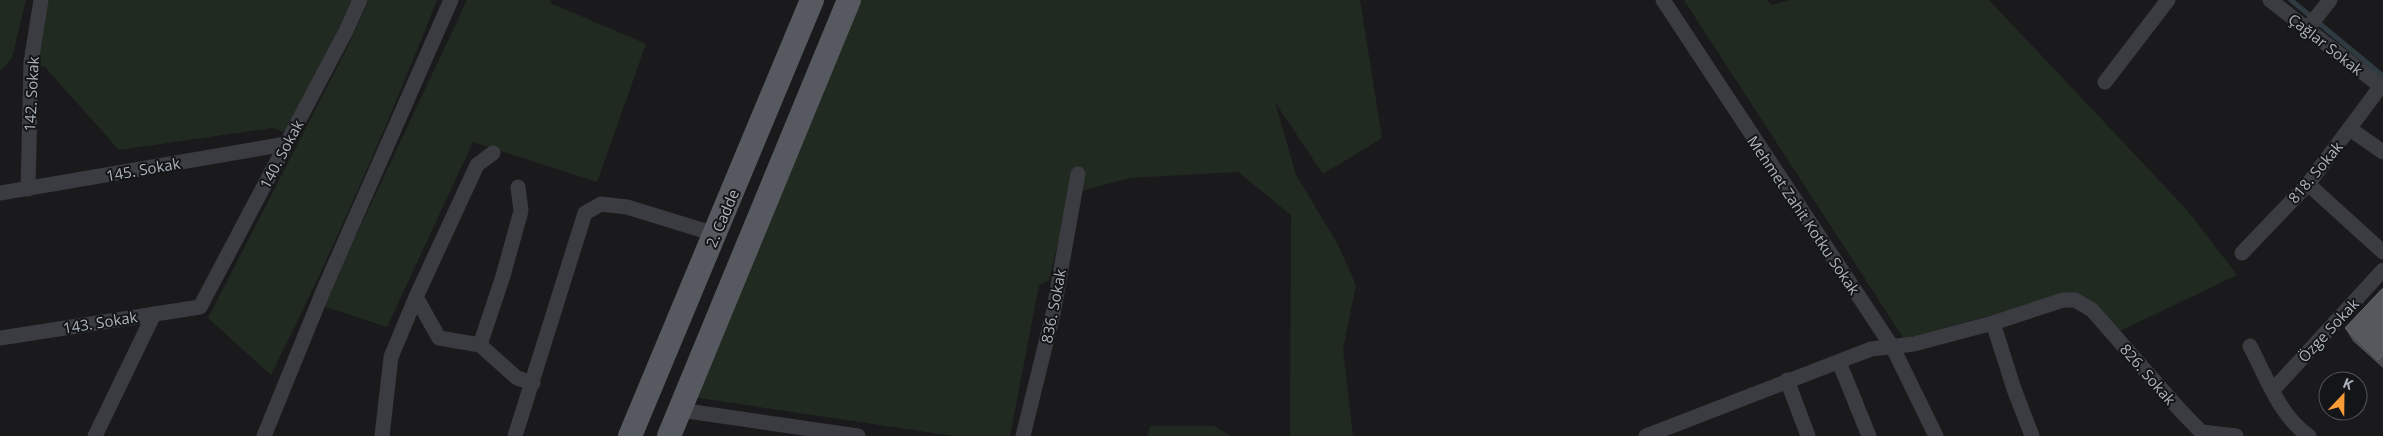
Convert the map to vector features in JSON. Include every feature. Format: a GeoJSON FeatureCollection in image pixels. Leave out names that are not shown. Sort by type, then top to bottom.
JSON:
{"type":"FeatureCollection","features":[{"type":"Feature","properties":{"kind":"main road","name":"2. Cadde"},"geometry":{"type":"LineString","coordinates":[[630,436],[812,0]]}},
{"type":"Feature","properties":{"kind":"main road"},"geometry":{"type":"LineString","coordinates":[[669,436],[849,0]]}},
{"type":"Feature","properties":{"kind":"street","name":"142. Sokak"},"geometry":{"type":"LineString","coordinates":[[28,189],[31,62],[41,0]]}},
{"type":"Feature","properties":{"kind":"street","name":"140. Sokak"},"geometry":{"type":"LineString","coordinates":[[200,307],[360,0]]}},
{"type":"Feature","properties":{"kind":"street"},"geometry":{"type":"LineString","coordinates":[[264,436],[324,289],[451,0]]}},
{"type":"Feature","properties":{"kind":"street","name":"Mehmet Zahit Kotku Sokak"},"geometry":{"type":"LineString","coordinates":[[1663,0],[1893,348],[1936,436]]}},
{"type":"Feature","properties":{"kind":"street"},"geometry":{"type":"LineString","coordinates":[[2105,82],[2168,0]]}},
{"type":"Feature","properties":{"kind":"street","name":"Çağlar Sokak"},"geometry":{"type":"LineString","coordinates":[[2270,0],[2382,87]]}},
{"type":"Feature","properties":{"kind":"street"},"geometry":{"type":"LineString","coordinates":[[2307,29],[2326,6]]}},
{"type":"Feature","properties":{"kind":"street","name":"818. Sokak"},"geometry":{"type":"LineString","coordinates":[[2242,253],[2308,184],[2382,87]]}},
{"type":"Feature","properties":{"kind":"street"},"geometry":{"type":"LineString","coordinates":[[2350,129],[2383,152]]}},
{"type":"Feature","properties":{"kind":"street","name":"145. Sokak"},"geometry":{"type":"LineString","coordinates":[[0,193],[286,144]]}},
{"type":"Feature","properties":{"kind":"street"},"geometry":{"type":"LineString","coordinates":[[382,436],[391,357],[416,297],[477,165],[493,152]]}},
{"type":"Feature","properties":{"kind":"street","name":"836. Sokak"},"geometry":{"type":"LineString","coordinates":[[1023,436],[1053,314],[1078,174]]}},
{"type":"Feature","properties":{"kind":"street"},"geometry":{"type":"LineString","coordinates":[[2308,184],[2383,252]]}},
{"type":"Feature","properties":{"kind":"street"},"geometry":{"type":"LineString","coordinates":[[480,345],[503,276],[521,211],[518,187]]}},
{"type":"Feature","properties":{"kind":"street"},"geometry":{"type":"LineString","coordinates":[[516,436],[585,213],[602,204],[627,207],[715,234]]}},
{"type":"Feature","properties":{"kind":"street","name":"Özge Sokak"},"geometry":{"type":"LineString","coordinates":[[2274,390],[2383,270]]}},
{"type":"Feature","properties":{"kind":"street"},"geometry":{"type":"LineString","coordinates":[[416,297],[440,338],[480,345],[517,378],[533,384]]}},
{"type":"Feature","properties":{"kind":"street","name":"826. Sokak"},"geometry":{"type":"LineString","coordinates":[[1993,323],[2063,300],[2075,300],[2092,310],[2203,434]]}},
{"type":"Feature","properties":{"kind":"street","name":"143. Sokak"},"geometry":{"type":"LineString","coordinates":[[0,338],[200,307]]}},
{"type":"Feature","properties":{"kind":"street"},"geometry":{"type":"LineString","coordinates":[[95,436],[154,314]]}},
{"type":"Feature","properties":{"kind":"street"},"geometry":{"type":"LineString","coordinates":[[1646,436],[1786,380],[1871,349],[1893,348],[1914,344],[1993,323],[2014,390],[2032,436]]}},
{"type":"Feature","properties":{"kind":"street"},"geometry":{"type":"LineString","coordinates":[[2250,346],[2274,390],[2280,406],[2296,428],[2309,436]]}},
{"type":"Feature","properties":{"kind":"street"},"geometry":{"type":"LineString","coordinates":[[1839,362],[1869,436]]}},
{"type":"Feature","properties":{"kind":"street"},"geometry":{"type":"LineString","coordinates":[[1786,380],[1808,436]]}},
{"type":"Feature","properties":{"kind":"street"},"geometry":{"type":"LineString","coordinates":[[680,410],[858,436]]}},
{"type":"Feature","properties":{"kind":"street"},"geometry":{"type":"LineString","coordinates":[[2203,434],[2236,436]]}},
{"type":"Feature","properties":{"kind":"shaded area"},"geometry":{"type":"Polygon","coordinates":[[[0,0],[26,0],[12,58],[0,71],[0,0]]]}},
{"type":"Feature","properties":{"kind":"shaded area"},"geometry":{"type":"Polygon","coordinates":[[[35,0],[352,0],[299,111],[283,132],[272,128],[119,150],[45,67],[28,62],[35,0]]]}},
{"type":"Feature","properties":{"kind":"shaded area"},"geometry":{"type":"Polygon","coordinates":[[[369,0],[437,0],[399,95],[358,189],[316,283],[271,375],[208,318],[346,50],[369,0]]]}},
{"type":"Feature","properties":{"kind":"shaded area"},"geometry":{"type":"Polygon","coordinates":[[[467,0],[551,0],[550,3],[646,44],[597,182],[473,142],[387,327],[323,306],[467,0]]]}},
{"type":"Feature","properties":{"kind":"shaded area"},"geometry":{"type":"Polygon","coordinates":[[[858,0],[1360,0],[1382,138],[1323,174],[1275,102],[1296,175],[1338,245],[1356,285],[1343,349],[1353,436],[1290,436],[1291,215],[1238,172],[1130,178],[1070,194],[1049,280],[1039,285],[1010,436],[954,436],[692,397],[858,0]]]}},
{"type":"Feature","properties":{"kind":"shaded area"},"geometry":{"type":"Polygon","coordinates":[[[1684,0],[1767,0],[1772,5],[1790,0],[1989,0],[2187,210],[2237,275],[2118,332],[2071,293],[1904,339],[1684,0]]]}},
{"type":"Feature","properties":{"kind":"shaded area"},"geometry":{"type":"Polygon","coordinates":[[[1150,426],[1214,426],[1231,436],[1148,436],[1150,426]]]}},
{"type":"Feature","properties":{"kind":"building"},"geometry":{"type":"Polygon","coordinates":[[[2383,288],[2383,355],[2378,360],[2345,328],[2383,288]]]}},
{"type":"Feature","properties":{"kind":"waterway"},"geometry":{"type":"LineString","coordinates":[[2291,0],[2383,76]]}}]}
